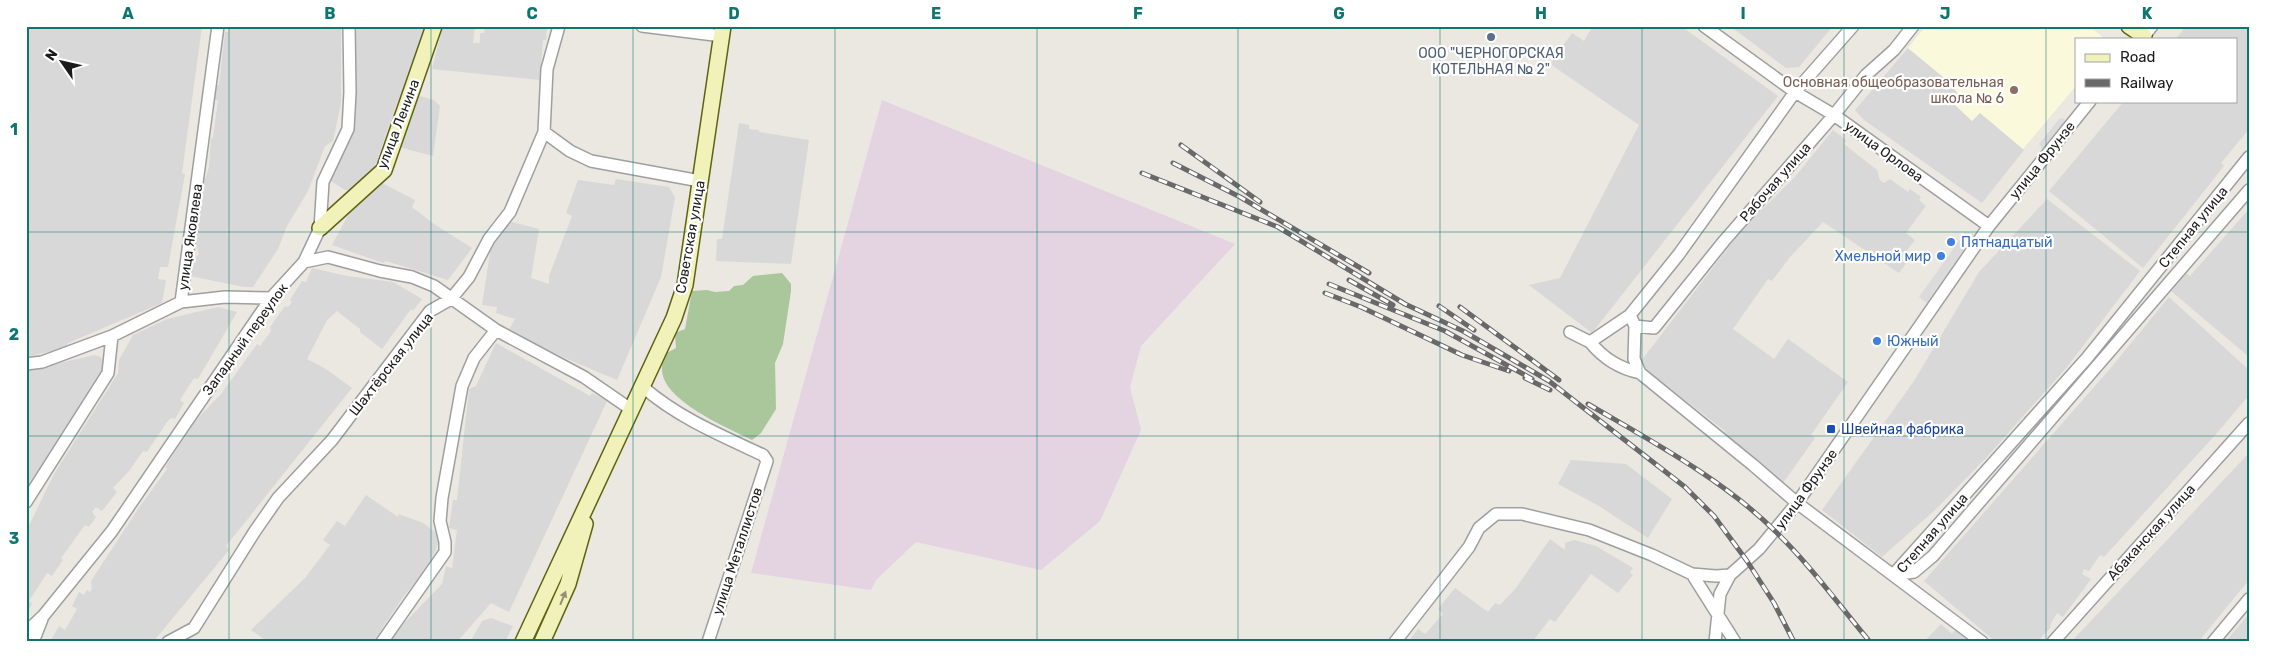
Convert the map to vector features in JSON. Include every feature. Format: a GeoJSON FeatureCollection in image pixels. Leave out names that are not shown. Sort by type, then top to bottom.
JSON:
{"type":"FeatureCollection","features":[{"type":"Feature","properties":{"kind":"main road","name":"улица Ленина"},"geometry":{"type":"LineString","coordinates":[[320,228],[384,170],[434,26]]}},
{"type":"Feature","properties":{"kind":"main road"},"geometry":{"type":"LineString","coordinates":[[2129,26],[2146,34]]}},
{"type":"Feature","properties":{"kind":"main road","name":"Советская улица"},"geometry":{"type":"LineString","coordinates":[[523,642],[643,387],[674,318],[685,285],[723,31]]}},
{"type":"Feature","properties":{"kind":"main road","name":"Советская улица"},"geometry":{"type":"LineString","coordinates":[[542,642],[568,584],[594,490]]}},
{"type":"Feature","properties":{"kind":"street","name":"улица Яковлева"},"geometry":{"type":"LineString","coordinates":[[26,364],[42,362],[112,336],[181,302],[218,26]]}},
{"type":"Feature","properties":{"kind":"street","name":"Западный переулок"},"geometry":{"type":"LineString","coordinates":[[26,632],[44,615],[112,531],[271,298],[304,262],[320,228],[323,182],[348,129],[350,92],[348,26]]}},
{"type":"Feature","properties":{"kind":"street","name":"Шахтёрская улица"},"geometry":{"type":"LineString","coordinates":[[168,642],[194,628],[255,530],[278,498],[332,440],[430,311],[452,298],[469,277],[489,239],[510,212],[544,132],[547,70],[559,26]]}},
{"type":"Feature","properties":{"kind":"street"},"geometry":{"type":"LineString","coordinates":[[642,26],[723,31]]}},
{"type":"Feature","properties":{"kind":"street","name":"улица Орлова"},"geometry":{"type":"LineString","coordinates":[[1704,26],[1795,92],[1834,115],[1989,226]]}},
{"type":"Feature","properties":{"kind":"street"},"geometry":{"type":"LineString","coordinates":[[1590,342],[1632,321],[1795,92],[1853,26]]}},
{"type":"Feature","properties":{"kind":"street","name":"Рабочая улица"},"geometry":{"type":"LineString","coordinates":[[1632,321],[1654,328],[1724,241],[1834,115],[1866,75],[1894,50],[1913,26]]}},
{"type":"Feature","properties":{"kind":"street","name":"улица Фрунзе"},"geometry":{"type":"LineString","coordinates":[[1730,575],[1759,549],[1797,504],[1989,226],[2089,102]]}},
{"type":"Feature","properties":{"kind":"street"},"geometry":{"type":"LineString","coordinates":[[544,132],[570,151],[591,161],[700,181]]}},
{"type":"Feature","properties":{"kind":"street","name":"Степная улица"},"geometry":{"type":"LineString","coordinates":[[1893,575],[2087,358],[2249,157]]}},
{"type":"Feature","properties":{"kind":"street","name":"Степная улица"},"geometry":{"type":"LineString","coordinates":[[1893,575],[1914,572],[1934,556],[2249,190]]}},
{"type":"Feature","properties":{"kind":"street"},"geometry":{"type":"LineString","coordinates":[[304,262],[328,257],[380,271],[412,277],[434,286],[496,330],[584,377],[632,410]]}},
{"type":"Feature","properties":{"kind":"street"},"geometry":{"type":"LineString","coordinates":[[181,302],[225,297],[271,298]]}},
{"type":"Feature","properties":{"kind":"street"},"geometry":{"type":"LineString","coordinates":[[1632,321],[1634,359],[1640,374]]}},
{"type":"Feature","properties":{"kind":"street"},"geometry":{"type":"LineString","coordinates":[[382,642],[444,552],[445,542],[440,521],[442,498],[462,386],[474,358],[496,330]]}},
{"type":"Feature","properties":{"kind":"street"},"geometry":{"type":"LineString","coordinates":[[1570,332],[1590,342],[1599,354],[1614,364],[1640,374],[1753,465],[1797,504],[1982,642]]}},
{"type":"Feature","properties":{"kind":"street"},"geometry":{"type":"LineString","coordinates":[[26,502],[108,373],[112,336]]}},
{"type":"Feature","properties":{"kind":"street","name":"улица Металлистов"},"geometry":{"type":"LineString","coordinates":[[643,387],[658,400],[700,425],[763,455],[767,461],[708,642]]}},
{"type":"Feature","properties":{"kind":"street","name":"Абаканская улица"},"geometry":{"type":"LineString","coordinates":[[2053,642],[2249,423]]}},
{"type":"Feature","properties":{"kind":"street"},"geometry":{"type":"LineString","coordinates":[[1395,642],[1469,546],[1479,528],[1496,514],[1522,514],[1588,530],[1652,555],[1692,574],[1730,575]]}},
{"type":"Feature","properties":{"kind":"street"},"geometry":{"type":"LineString","coordinates":[[1692,574],[1735,642]]}},
{"type":"Feature","properties":{"kind":"street"},"geometry":{"type":"LineString","coordinates":[[1715,642],[1720,594],[1730,575]]}},
{"type":"Feature","properties":{"kind":"street"},"geometry":{"type":"LineString","coordinates":[[2213,642],[2249,599]]}},
{"type":"Feature","properties":{"kind":"street","name":"Западный переулок"},"geometry":{"type":"LineString","coordinates":[[33,642],[44,615]]}},
{"type":"Feature","properties":{"kind":"shaded area"},"geometry":{"type":"Polygon","coordinates":[[[26,26],[202,26],[182,173],[185,174],[168,267],[160,267],[158,279],[166,280],[162,303],[68,343],[65,348],[26,357],[26,26]]]}},
{"type":"Feature","properties":{"kind":"shaded area"},"geometry":{"type":"Polygon","coordinates":[[[228,26],[341,26],[341,103],[333,141],[325,146],[308,191],[287,226],[278,249],[253,287],[244,287],[190,276],[193,260],[199,254],[195,241],[200,195],[209,167],[211,138],[213,138],[218,100],[214,100],[216,85],[219,85],[225,32],[228,32],[228,26]]]}},
{"type":"Feature","properties":{"kind":"shaded area"},"geometry":{"type":"Polygon","coordinates":[[[353,26],[425,26],[411,74],[397,103],[374,169],[355,190],[345,190],[331,181],[331,173],[346,147],[351,128],[353,26]]]}},
{"type":"Feature","properties":{"kind":"shaded area"},"geometry":{"type":"Polygon","coordinates":[[[443,26],[475,26],[473,43],[480,43],[480,33],[484,33],[485,26],[547,26],[546,40],[543,40],[540,80],[432,69],[443,26]]]}},
{"type":"Feature","properties":{"kind":"shaded area"},"geometry":{"type":"Polygon","coordinates":[[[1593,26],[1681,26],[1778,96],[1592,333],[1529,285],[1560,278],[1639,125],[1550,64],[1572,33],[1584,41],[1593,26]]]}},
{"type":"Feature","properties":{"kind":"shaded area"},"geometry":{"type":"Polygon","coordinates":[[[1730,26],[1833,26],[1799,67],[1786,68],[1730,26]]]}},
{"type":"Feature","properties":{"kind":"shaded area","name":"Основная общеобразовательная школа № 6"},"geometry":{"type":"Polygon","coordinates":[[[1926,26],[2089,26],[2104,38],[2075,38],[2075,87],[2023,149],[1980,113],[1972,121],[1953,103],[1959,95],[1948,81],[1908,48],[1926,26]]]}},
{"type":"Feature","properties":{"kind":"shaded area"},"geometry":{"type":"Polygon","coordinates":[[[2186,26],[2249,26],[2249,129],[2221,163],[2224,166],[2143,268],[2049,191],[2123,102],[2238,102],[2238,38],[2177,38],[2186,26]]]}},
{"type":"Feature","properties":{"kind":"shaded area"},"geometry":{"type":"Polygon","coordinates":[[[1908,48],[1948,81],[1960,95],[1953,103],[1972,121],[1980,112],[2024,150],[1982,203],[1864,120],[1855,110],[1908,48]]]}},
{"type":"Feature","properties":{"kind":"shaded area"},"geometry":{"type":"Polygon","coordinates":[[[416,95],[434,100],[440,106],[433,156],[399,147],[416,95]]]}},
{"type":"Feature","properties":{"kind":"shaded area"},"geometry":{"type":"Polygon","coordinates":[[[882,100],[1235,244],[1141,346],[1130,387],[1141,430],[1100,521],[1041,570],[916,542],[876,580],[871,590],[751,573],[882,100]]]}},
{"type":"Feature","properties":{"kind":"shaded area"},"geometry":{"type":"Polygon","coordinates":[[[2060,118],[2066,120],[2042,149],[2039,144],[2060,118]]]}},
{"type":"Feature","properties":{"kind":"shaded area"},"geometry":{"type":"Polygon","coordinates":[[[739,123],[749,125],[749,129],[759,130],[759,132],[809,140],[791,264],[716,261],[717,239],[722,239],[739,123]]]}},
{"type":"Feature","properties":{"kind":"shaded area"},"geometry":{"type":"Polygon","coordinates":[[[1833,130],[1846,140],[1844,144],[1877,170],[1880,180],[1884,183],[1890,179],[1908,192],[1910,189],[1921,197],[1919,200],[1926,206],[1906,233],[1915,240],[1907,250],[1913,254],[1899,273],[1823,222],[1790,257],[1772,281],[1768,279],[1733,329],[1774,359],[1788,339],[1848,382],[1811,435],[1815,438],[1783,483],[1722,435],[1725,431],[1663,383],[1661,385],[1645,372],[1641,361],[1745,226],[1794,178],[1833,130]]]}},
{"type":"Feature","properties":{"kind":"shaded area"},"geometry":{"type":"Polygon","coordinates":[[[616,179],[669,187],[675,197],[661,277],[617,380],[508,331],[515,319],[496,313],[497,307],[482,305],[492,240],[508,221],[539,229],[531,278],[549,284],[549,276],[572,216],[566,213],[578,180],[614,185],[616,179]]]}},
{"type":"Feature","properties":{"kind":"shaded area"},"geometry":{"type":"Polygon","coordinates":[[[382,183],[415,200],[412,207],[434,224],[472,248],[448,280],[386,261],[383,263],[332,245],[354,204],[382,183]]]}},
{"type":"Feature","properties":{"kind":"shaded area"},"geometry":{"type":"Polygon","coordinates":[[[2047,199],[2140,271],[2067,367],[1986,458],[1935,510],[1882,557],[1822,510],[1914,381],[1979,272],[2047,199]]]}},
{"type":"Feature","properties":{"kind":"shaded area"},"geometry":{"type":"Polygon","coordinates":[[[2249,209],[2249,357],[2171,291],[2186,273],[2190,276],[2249,209]]]}},
{"type":"Feature","properties":{"kind":"shaded area"},"geometry":{"type":"Polygon","coordinates":[[[1966,231],[1974,235],[1927,303],[1919,297],[1966,231]]]}},
{"type":"Feature","properties":{"kind":"shaded area"},"geometry":{"type":"Polygon","coordinates":[[[312,268],[347,276],[393,282],[422,299],[413,311],[411,309],[382,349],[337,311],[327,320],[307,359],[326,369],[352,388],[226,546],[229,550],[153,642],[50,642],[59,626],[65,630],[77,609],[72,606],[79,592],[84,595],[87,590],[90,592],[92,589],[91,581],[138,509],[167,469],[165,467],[197,419],[221,394],[257,344],[260,346],[271,331],[270,327],[285,306],[288,307],[292,302],[290,300],[302,281],[306,282],[312,268]]]}},
{"type":"Feature","properties":{"kind":"shaded area"},"geometry":{"type":"Polygon","coordinates":[[[782,273],[791,284],[791,291],[783,344],[775,363],[776,409],[761,433],[752,440],[713,421],[685,403],[665,381],[662,364],[665,354],[676,348],[675,333],[685,329],[692,291],[729,291],[734,286],[743,285],[753,276],[782,273]]]}},
{"type":"Feature","properties":{"kind":"shaded area"},"geometry":{"type":"Polygon","coordinates":[[[2169,297],[2249,370],[2249,395],[2104,557],[2100,555],[2089,571],[2084,569],[2082,574],[2091,579],[2063,617],[2057,613],[2050,625],[2051,627],[2037,642],[1996,642],[1924,581],[2109,370],[2169,297]]]}},
{"type":"Feature","properties":{"kind":"shaded area"},"geometry":{"type":"Polygon","coordinates":[[[218,307],[237,312],[198,379],[194,378],[180,400],[184,403],[175,419],[171,418],[167,422],[147,452],[143,451],[129,471],[113,488],[117,492],[102,511],[96,507],[92,512],[96,517],[89,527],[85,525],[61,558],[63,560],[52,576],[47,573],[29,601],[32,604],[28,612],[26,532],[54,474],[118,373],[119,360],[133,335],[167,319],[218,307]]]}},
{"type":"Feature","properties":{"kind":"shaded area"},"geometry":{"type":"Polygon","coordinates":[[[496,343],[590,396],[592,393],[607,401],[509,612],[491,603],[457,642],[386,642],[442,584],[446,566],[452,568],[457,530],[449,528],[453,500],[457,500],[469,389],[476,386],[496,343]]]}},
{"type":"Feature","properties":{"kind":"shaded area"},"geometry":{"type":"Polygon","coordinates":[[[94,355],[101,357],[105,366],[90,390],[92,392],[55,444],[26,494],[26,371],[94,355]]]}},
{"type":"Feature","properties":{"kind":"shaded area"},"geometry":{"type":"Polygon","coordinates":[[[2249,453],[2249,580],[2198,642],[2071,642],[2249,453]]]}},
{"type":"Feature","properties":{"kind":"shaded area"},"geometry":{"type":"Polygon","coordinates":[[[1571,460],[1626,464],[1672,499],[1648,538],[1599,506],[1558,484],[1571,460]]]}},
{"type":"Feature","properties":{"kind":"shaded area"},"geometry":{"type":"Polygon","coordinates":[[[366,495],[398,517],[399,514],[423,523],[434,531],[439,538],[436,550],[423,573],[403,597],[373,642],[268,642],[251,630],[305,578],[330,545],[323,540],[337,521],[345,526],[366,495]]]}},
{"type":"Feature","properties":{"kind":"shaded area"},"geometry":{"type":"Polygon","coordinates":[[[1550,539],[1565,550],[1565,543],[1574,540],[1596,546],[1633,568],[1630,572],[1633,575],[1618,593],[1591,574],[1555,622],[1550,619],[1532,642],[1408,642],[1418,629],[1425,634],[1443,614],[1438,609],[1455,588],[1488,612],[1495,603],[1500,605],[1516,588],[1550,539]]]}},
{"type":"Feature","properties":{"kind":"shaded area"},"geometry":{"type":"Polygon","coordinates":[[[2249,614],[2249,642],[2225,642],[2249,614]]]}},
{"type":"Feature","properties":{"kind":"shaded area"},"geometry":{"type":"Polygon","coordinates":[[[491,618],[513,626],[505,642],[470,642],[482,621],[491,618]]]}},
{"type":"Feature","properties":{"kind":"shaded area"},"geometry":{"type":"Polygon","coordinates":[[[1941,624],[1952,634],[1956,628],[1971,642],[1924,642],[1941,624]]]}},
{"type":"Feature","properties":{"kind":"railway"},"geometry":{"type":"LineString","coordinates":[[1181,145],[1260,202]]}},
{"type":"Feature","properties":{"kind":"railway"},"geometry":{"type":"LineString","coordinates":[[1173,163],[1240,197],[1369,273]]}},
{"type":"Feature","properties":{"kind":"railway"},"geometry":{"type":"LineString","coordinates":[[1142,173],[1278,227],[1405,304],[1463,331],[1549,381],[1685,487],[1714,516],[1747,561],[1774,603],[1794,642]]}},
{"type":"Feature","properties":{"kind":"railway"},"geometry":{"type":"LineString","coordinates":[[1349,280],[1393,305]]}},
{"type":"Feature","properties":{"kind":"railway"},"geometry":{"type":"LineString","coordinates":[[1329,284],[1445,331],[1532,379]]}},
{"type":"Feature","properties":{"kind":"railway"},"geometry":{"type":"LineString","coordinates":[[1325,293],[1361,307],[1462,355],[1509,371]]}},
{"type":"Feature","properties":{"kind":"railway"},"geometry":{"type":"LineString","coordinates":[[1439,306],[1474,330]]}},
{"type":"Feature","properties":{"kind":"railway"},"geometry":{"type":"LineString","coordinates":[[1460,307],[1559,380]]}},
{"type":"Feature","properties":{"kind":"railway"},"geometry":{"type":"LineString","coordinates":[[1525,378],[1550,390]]}},
{"type":"Feature","properties":{"kind":"railway"},"geometry":{"type":"LineString","coordinates":[[1588,404],[1686,462],[1734,495],[1756,513],[1801,558],[1870,642]]}},
{"type":"Feature","properties":{"kind":"place","name":"ООО \"ЧЕРНОГОРСКАЯ КОТЕЛЬНАЯ № 2\""},"geometry":{"type":"Point","coordinates":[1491,37]}},
{"type":"Feature","properties":{"kind":"place","name":"Основная общеобразовательная школа № 6"},"geometry":{"type":"Point","coordinates":[2014,90]}},
{"type":"Feature","properties":{"kind":"place","name":"Пятнадцатый"},"geometry":{"type":"Point","coordinates":[1951,242]}},
{"type":"Feature","properties":{"kind":"place","name":"Хмельной мир"},"geometry":{"type":"Point","coordinates":[1941,256]}},
{"type":"Feature","properties":{"kind":"place","name":"Южный"},"geometry":{"type":"Point","coordinates":[1877,341]}},
{"type":"Feature","properties":{"kind":"place","name":"Швейная фабрика"},"geometry":{"type":"Point","coordinates":[1831,429]}}]}
